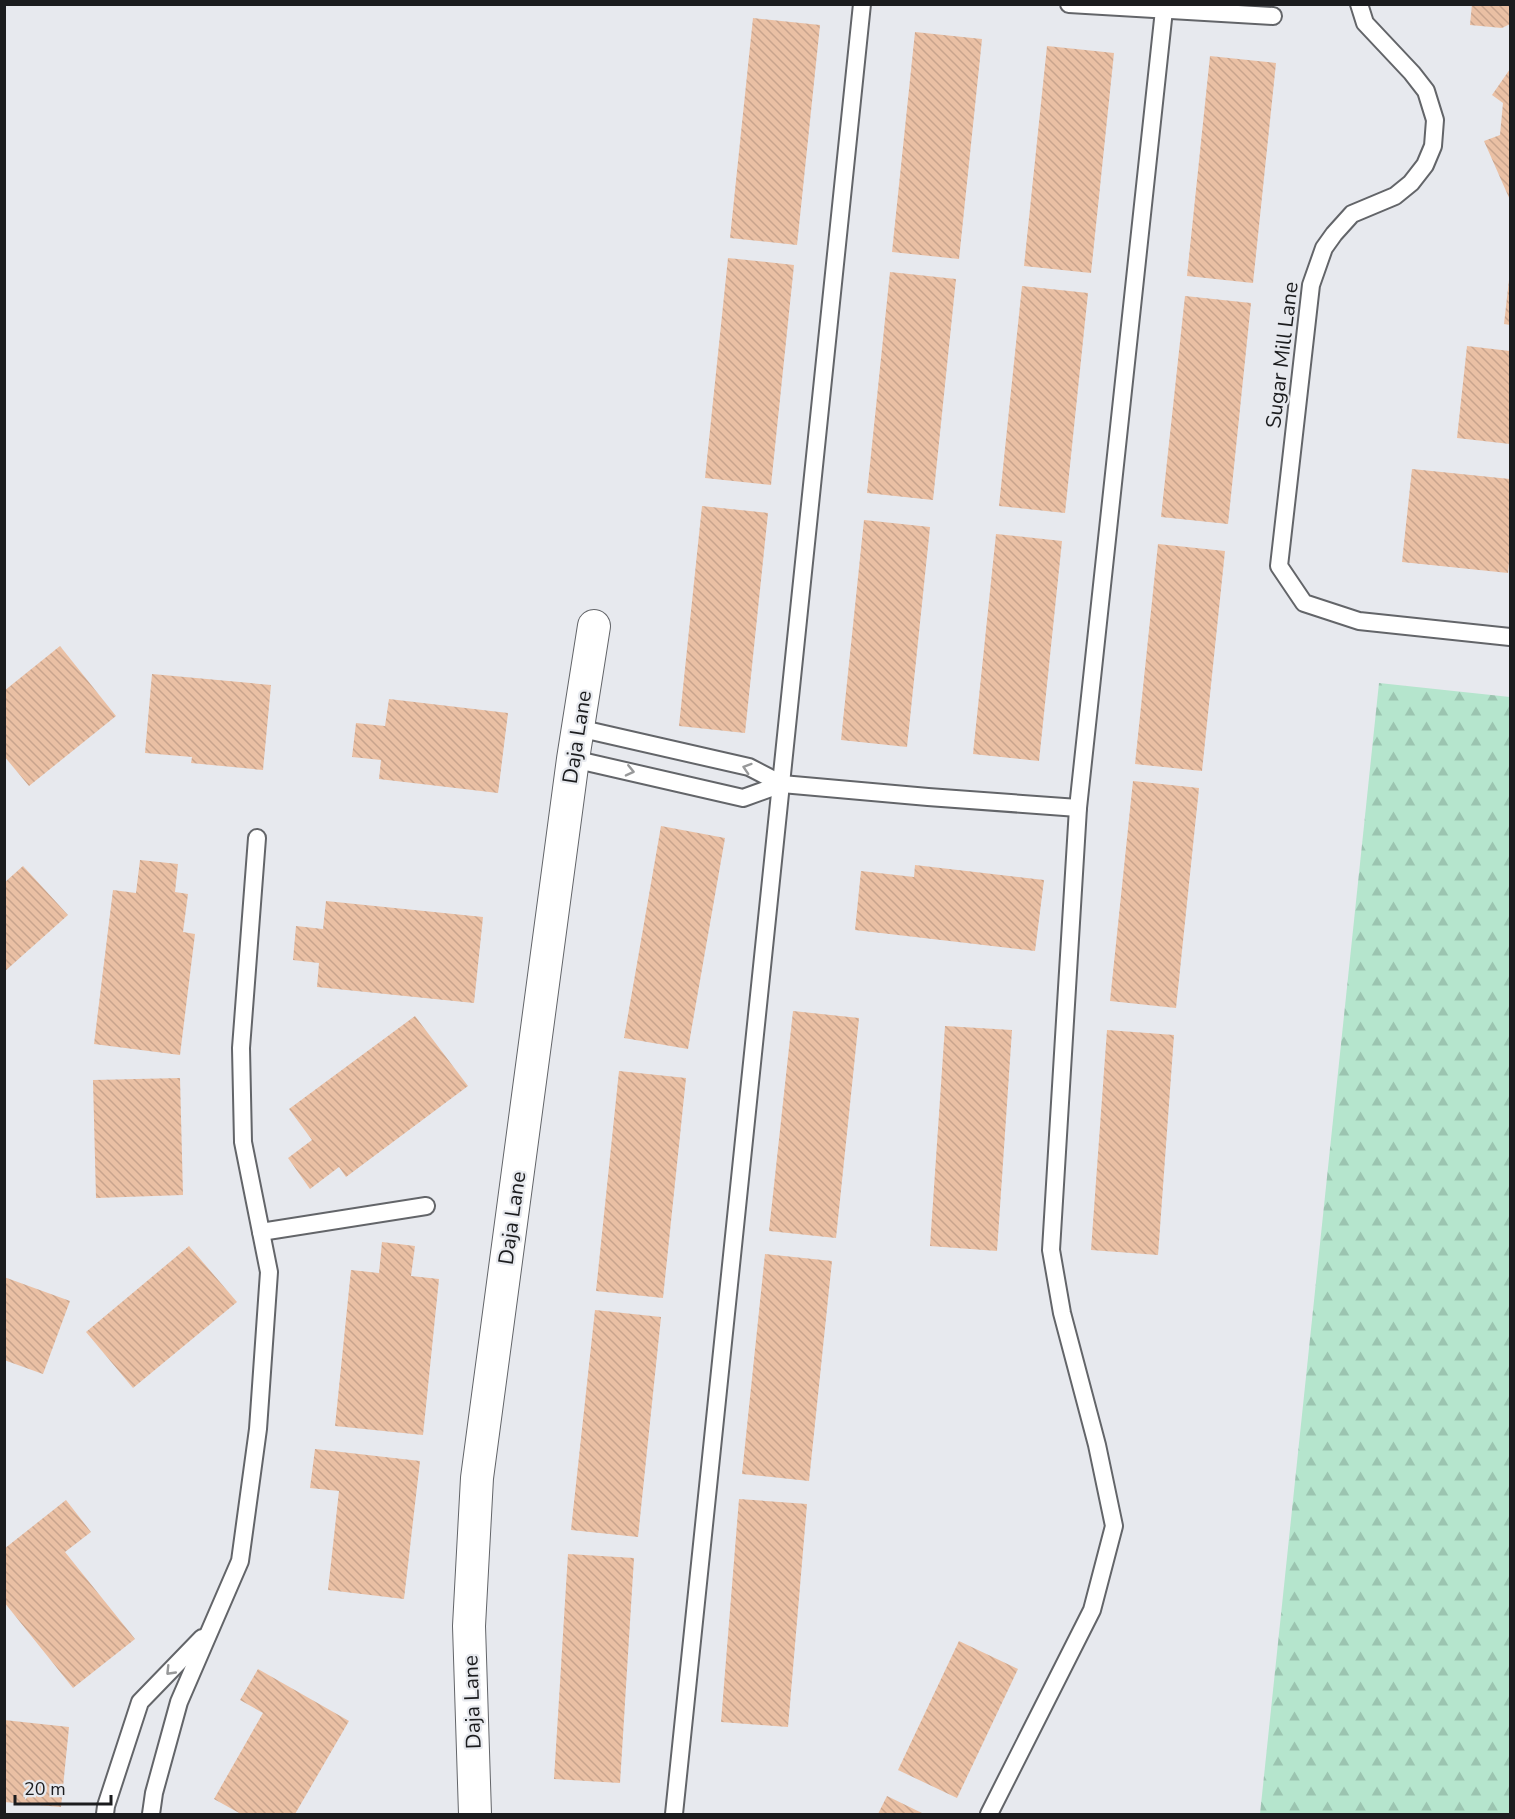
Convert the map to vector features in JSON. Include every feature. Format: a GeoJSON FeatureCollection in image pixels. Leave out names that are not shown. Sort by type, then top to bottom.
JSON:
{"type":"FeatureCollection","features":[{"type":"Feature","properties":{"kind":"street","name":"Daja Lane"},"geometry":{"type":"LineString","coordinates":[[475,1815],[469,1626],[477,1478],[573,759],[594,626]]}},
{"type":"Feature","properties":{"kind":"lane"},"geometry":{"type":"LineString","coordinates":[[674,1815],[862,4]]}},
{"type":"Feature","properties":{"kind":"lane"},"geometry":{"type":"LineString","coordinates":[[1069,4],[1273,16]]}},
{"type":"Feature","properties":{"kind":"lane","name":"Sugar Mill Lane"},"geometry":{"type":"LineString","coordinates":[[1359,4],[1365,24],[1426,91],[1435,120],[1432,146],[1425,165],[1411,183],[1395,196],[1352,214],[1324,248],[1311,285],[1279,566],[1304,603],[1359,621],[1510,636]]}},
{"type":"Feature","properties":{"kind":"lane"},"geometry":{"type":"LineString","coordinates":[[989,1815],[1092,1610],[1113,1526],[1098,1445],[1062,1313],[1051,1251],[1078,808],[1164,10]]}},
{"type":"Feature","properties":{"kind":"lane"},"geometry":{"type":"LineString","coordinates":[[578,728],[749,767],[782,784],[1078,808]]}},
{"type":"Feature","properties":{"kind":"lane"},"geometry":{"type":"LineString","coordinates":[[573,759],[743,798],[782,784]]}},
{"type":"Feature","properties":{"kind":"lane"},"geometry":{"type":"LineString","coordinates":[[151,1815],[154,1793],[179,1702],[240,1561],[258,1429],[269,1272],[243,1142],[241,1048],[257,838]]}},
{"type":"Feature","properties":{"kind":"lane"},"geometry":{"type":"LineString","coordinates":[[261,1232],[426,1206]]}},
{"type":"Feature","properties":{"kind":"lane"},"geometry":{"type":"LineString","coordinates":[[105,1815],[141,1702],[211,1629]]}},
{"type":"Feature","properties":{"kind":"green space"},"geometry":{"type":"Polygon","coordinates":[[[1379,683],[1510,697],[1510,1814],[1260,1814],[1379,683]]]}},
{"type":"Feature","properties":{"kind":"building"},"geometry":{"type":"Polygon","coordinates":[[[1472,4],[1510,4],[1510,24],[1502,28],[1470,25],[1472,4]]]}},
{"type":"Feature","properties":{"kind":"building"},"geometry":{"type":"Polygon","coordinates":[[[753,18],[820,25],[797,245],[730,238],[753,18]]]}},
{"type":"Feature","properties":{"kind":"building"},"geometry":{"type":"Polygon","coordinates":[[[915,32],[982,39],[959,259],[892,252],[915,32]]]}},
{"type":"Feature","properties":{"kind":"building"},"geometry":{"type":"Polygon","coordinates":[[[1047,46],[1114,53],[1091,273],[1024,266],[1047,46]]]}},
{"type":"Feature","properties":{"kind":"building"},"geometry":{"type":"Polygon","coordinates":[[[1210,56],[1276,63],[1253,283],[1187,276],[1210,56]]]}},
{"type":"Feature","properties":{"kind":"building"},"geometry":{"type":"Polygon","coordinates":[[[1510,69],[1510,200],[1484,141],[1500,135],[1503,103],[1492,95],[1510,69]]]}},
{"type":"Feature","properties":{"kind":"building"},"geometry":{"type":"Polygon","coordinates":[[[728,258],[794,265],[771,485],[705,478],[728,258]]]}},
{"type":"Feature","properties":{"kind":"building"},"geometry":{"type":"Polygon","coordinates":[[[890,272],[956,279],[933,500],[867,493],[890,272]]]}},
{"type":"Feature","properties":{"kind":"building"},"geometry":{"type":"Polygon","coordinates":[[[1510,281],[1510,325],[1504,324],[1510,281]]]}},
{"type":"Feature","properties":{"kind":"building"},"geometry":{"type":"Polygon","coordinates":[[[1022,286],[1088,293],[1065,513],[999,506],[1022,286]]]}},
{"type":"Feature","properties":{"kind":"building"},"geometry":{"type":"Polygon","coordinates":[[[1185,296],[1251,303],[1228,524],[1161,517],[1185,296]]]}},
{"type":"Feature","properties":{"kind":"building"},"geometry":{"type":"Polygon","coordinates":[[[1467,346],[1510,351],[1510,444],[1457,438],[1467,346]]]}},
{"type":"Feature","properties":{"kind":"building"},"geometry":{"type":"Polygon","coordinates":[[[1412,469],[1510,479],[1508,573],[1402,562],[1412,469]]]}},
{"type":"Feature","properties":{"kind":"building"},"geometry":{"type":"Polygon","coordinates":[[[702,506],[768,513],[745,733],[679,726],[702,506]]]}},
{"type":"Feature","properties":{"kind":"building"},"geometry":{"type":"Polygon","coordinates":[[[864,520],[930,527],[907,747],[841,740],[864,520]]]}},
{"type":"Feature","properties":{"kind":"building"},"geometry":{"type":"Polygon","coordinates":[[[996,534],[1062,541],[1039,761],[973,754],[996,534]]]}},
{"type":"Feature","properties":{"kind":"building"},"geometry":{"type":"Polygon","coordinates":[[[1158,544],[1225,551],[1202,771],[1135,764],[1158,544]]]}},
{"type":"Feature","properties":{"kind":"building"},"geometry":{"type":"Polygon","coordinates":[[[60,646],[116,716],[29,786],[4,756],[4,691],[60,646]]]}},
{"type":"Feature","properties":{"kind":"building"},"geometry":{"type":"Polygon","coordinates":[[[152,674],[271,685],[263,770],[191,763],[192,757],[145,753],[152,674]]]}},
{"type":"Feature","properties":{"kind":"building"},"geometry":{"type":"Polygon","coordinates":[[[389,699],[508,713],[498,793],[379,779],[381,760],[352,757],[356,723],[385,726],[389,699]]]}},
{"type":"Feature","properties":{"kind":"building"},"geometry":{"type":"Polygon","coordinates":[[[1133,781],[1199,788],[1176,1008],[1110,1001],[1133,781]]]}},
{"type":"Feature","properties":{"kind":"building"},"geometry":{"type":"Polygon","coordinates":[[[661,826],[725,838],[688,1049],[624,1038],[661,826]]]}},
{"type":"Feature","properties":{"kind":"building"},"geometry":{"type":"Polygon","coordinates":[[[140,860],[178,864],[175,892],[188,894],[183,932],[195,934],[180,1055],[94,1044],[113,890],[136,893],[140,860]]]}},
{"type":"Feature","properties":{"kind":"building"},"geometry":{"type":"Polygon","coordinates":[[[915,865],[1044,880],[1035,951],[855,930],[861,871],[914,877],[915,865]]]}},
{"type":"Feature","properties":{"kind":"building"},"geometry":{"type":"Polygon","coordinates":[[[23,866],[68,915],[4,972],[4,883],[23,866]]]}},
{"type":"Feature","properties":{"kind":"building"},"geometry":{"type":"Polygon","coordinates":[[[326,901],[483,917],[474,1003],[317,987],[319,963],[293,960],[296,926],[323,929],[326,901]]]}},
{"type":"Feature","properties":{"kind":"building"},"geometry":{"type":"Polygon","coordinates":[[[793,1011],[859,1018],[836,1238],[769,1231],[793,1011]]]}},
{"type":"Feature","properties":{"kind":"building"},"geometry":{"type":"Polygon","coordinates":[[[415,1016],[468,1086],[346,1177],[339,1167],[310,1189],[288,1158],[312,1140],[289,1109],[415,1016]]]}},
{"type":"Feature","properties":{"kind":"building"},"geometry":{"type":"Polygon","coordinates":[[[945,1026],[1012,1030],[997,1251],[930,1246],[945,1026]]]}},
{"type":"Feature","properties":{"kind":"building"},"geometry":{"type":"Polygon","coordinates":[[[1107,1030],[1174,1035],[1158,1255],[1091,1250],[1107,1030]]]}},
{"type":"Feature","properties":{"kind":"building"},"geometry":{"type":"Polygon","coordinates":[[[619,1071],[686,1078],[663,1298],[596,1291],[619,1071]]]}},
{"type":"Feature","properties":{"kind":"building"},"geometry":{"type":"Polygon","coordinates":[[[180,1078],[183,1195],[96,1198],[93,1080],[180,1078]]]}},
{"type":"Feature","properties":{"kind":"building"},"geometry":{"type":"Polygon","coordinates":[[[382,1242],[415,1246],[411,1276],[439,1279],[423,1435],[335,1426],[351,1270],[379,1273],[382,1242]]]}},
{"type":"Feature","properties":{"kind":"building"},"geometry":{"type":"Polygon","coordinates":[[[189,1246],[237,1302],[133,1388],[86,1332],[189,1246]]]}},
{"type":"Feature","properties":{"kind":"building"},"geometry":{"type":"Polygon","coordinates":[[[765,1254],[832,1261],[809,1481],[742,1474],[765,1254]]]}},
{"type":"Feature","properties":{"kind":"building"},"geometry":{"type":"Polygon","coordinates":[[[4,1277],[70,1301],[43,1374],[4,1360],[4,1277]]]}},
{"type":"Feature","properties":{"kind":"building"},"geometry":{"type":"Polygon","coordinates":[[[595,1310],[661,1317],[638,1537],[571,1530],[595,1310]]]}},
{"type":"Feature","properties":{"kind":"building"},"geometry":{"type":"Polygon","coordinates":[[[315,1449],[420,1461],[404,1599],[328,1590],[339,1491],[310,1488],[315,1449]]]}},
{"type":"Feature","properties":{"kind":"building"},"geometry":{"type":"Polygon","coordinates":[[[739,1499],[807,1504],[788,1727],[721,1722],[739,1499]]]}},
{"type":"Feature","properties":{"kind":"building"},"geometry":{"type":"Polygon","coordinates":[[[66,1500],[91,1532],[65,1552],[135,1639],[73,1688],[4,1602],[4,1549],[66,1500]]]}},
{"type":"Feature","properties":{"kind":"building"},"geometry":{"type":"Polygon","coordinates":[[[568,1554],[634,1558],[620,1783],[554,1779],[568,1554]]]}},
{"type":"Feature","properties":{"kind":"building"},"geometry":{"type":"Polygon","coordinates":[[[959,1641],[1018,1669],[957,1798],[898,1770],[959,1641]]]}},
{"type":"Feature","properties":{"kind":"building"},"geometry":{"type":"Polygon","coordinates":[[[258,1669],[349,1721],[295,1814],[241,1814],[214,1799],[263,1713],[240,1700],[258,1669]]]}},
{"type":"Feature","properties":{"kind":"building"},"geometry":{"type":"Polygon","coordinates":[[[4,1720],[69,1727],[61,1807],[4,1802],[4,1720]]]}},
{"type":"Feature","properties":{"kind":"building"},"geometry":{"type":"Polygon","coordinates":[[[887,1796],[924,1814],[878,1814],[887,1796]]]}}]}
